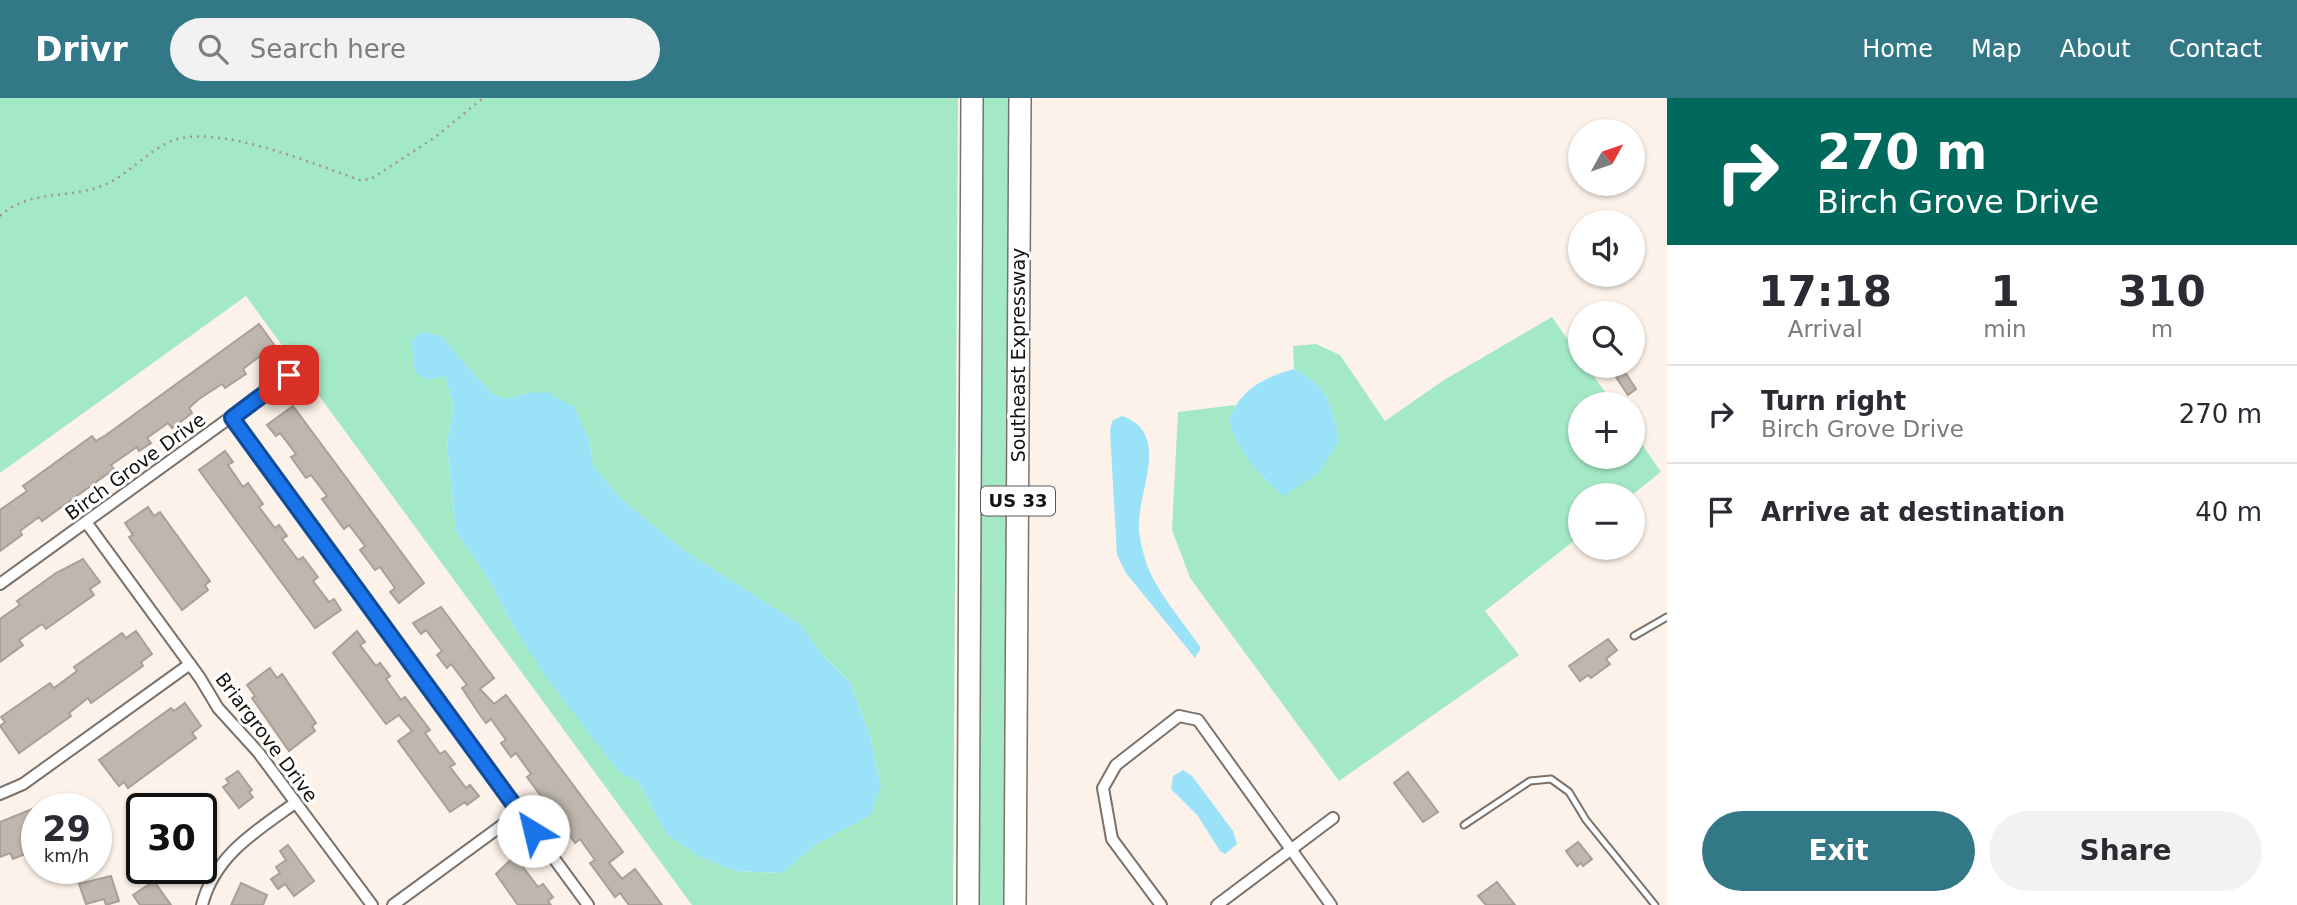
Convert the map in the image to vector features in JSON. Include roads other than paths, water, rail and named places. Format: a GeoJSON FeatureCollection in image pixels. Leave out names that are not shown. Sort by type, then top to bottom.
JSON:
{"type":"FeatureCollection","features":[{"type":"Feature","properties":{"kind":"highway","name":"US 33"},"geometry":{"type":"LineString","coordinates":[[968,905],[972,98]]}},
{"type":"Feature","properties":{"kind":"highway","name":"Southeast Expressway"},"geometry":{"type":"LineString","coordinates":[[1015,905],[1020,98]]}},
{"type":"Feature","properties":{"kind":"street","name":"Birch Grove Drive"},"geometry":{"type":"LineString","coordinates":[[0,584],[289,375]]}},
{"type":"Feature","properties":{"kind":"street"},"geometry":{"type":"LineString","coordinates":[[232,418],[588,905]]}},
{"type":"Feature","properties":{"kind":"street","name":"Briargrove Drive"},"geometry":{"type":"LineString","coordinates":[[86,522],[190,664],[218,708],[258,752],[372,905]]}},
{"type":"Feature","properties":{"kind":"street"},"geometry":{"type":"LineString","coordinates":[[0,794],[23,784],[190,664]]}},
{"type":"Feature","properties":{"kind":"street"},"geometry":{"type":"LineString","coordinates":[[1161,905],[1112,839],[1103,788],[1116,765],[1179,716],[1198,720],[1331,905]]}},
{"type":"Feature","properties":{"kind":"street"},"geometry":{"type":"LineString","coordinates":[[202,905],[212,877],[231,852],[295,803]]}},
{"type":"Feature","properties":{"kind":"street"},"geometry":{"type":"LineString","coordinates":[[393,905],[520,812]]}},
{"type":"Feature","properties":{"kind":"street"},"geometry":{"type":"LineString","coordinates":[[1217,905],[1333,818]]}},
{"type":"Feature","properties":{"kind":"lane"},"geometry":{"type":"LineString","coordinates":[[1634,636],[1667,617]]}},
{"type":"Feature","properties":{"kind":"lane"},"geometry":{"type":"LineString","coordinates":[[1464,825],[1530,781],[1551,779],[1569,792],[1586,820],[1655,905]]}},
{"type":"Feature","properties":{"kind":"water"},"geometry":{"type":"Polygon","coordinates":[[[422,331],[442,337],[491,393],[505,399],[548,392],[574,407],[589,440],[593,465],[619,497],[685,551],[800,624],[820,652],[850,682],[869,732],[881,786],[871,815],[815,845],[782,873],[736,871],[700,857],[666,834],[639,782],[619,772],[547,678],[518,634],[483,570],[456,532],[447,442],[454,408],[445,376],[428,380],[415,372],[411,341],[422,331]]]}},
{"type":"Feature","properties":{"kind":"water"},"geometry":{"type":"Polygon","coordinates":[[[1294,369],[1315,382],[1327,398],[1339,441],[1319,473],[1283,496],[1242,451],[1229,418],[1241,399],[1255,386],[1294,369]]]}},
{"type":"Feature","properties":{"kind":"water"},"geometry":{"type":"Polygon","coordinates":[[[1122,416],[1136,424],[1145,434],[1149,447],[1139,525],[1146,562],[1163,595],[1201,648],[1195,658],[1126,573],[1117,555],[1110,431],[1112,421],[1122,416]]]}},
{"type":"Feature","properties":{"kind":"water"},"geometry":{"type":"Polygon","coordinates":[[[1183,770],[1192,776],[1233,831],[1237,844],[1225,854],[1220,851],[1198,816],[1171,789],[1173,776],[1183,770]]]}}]}
